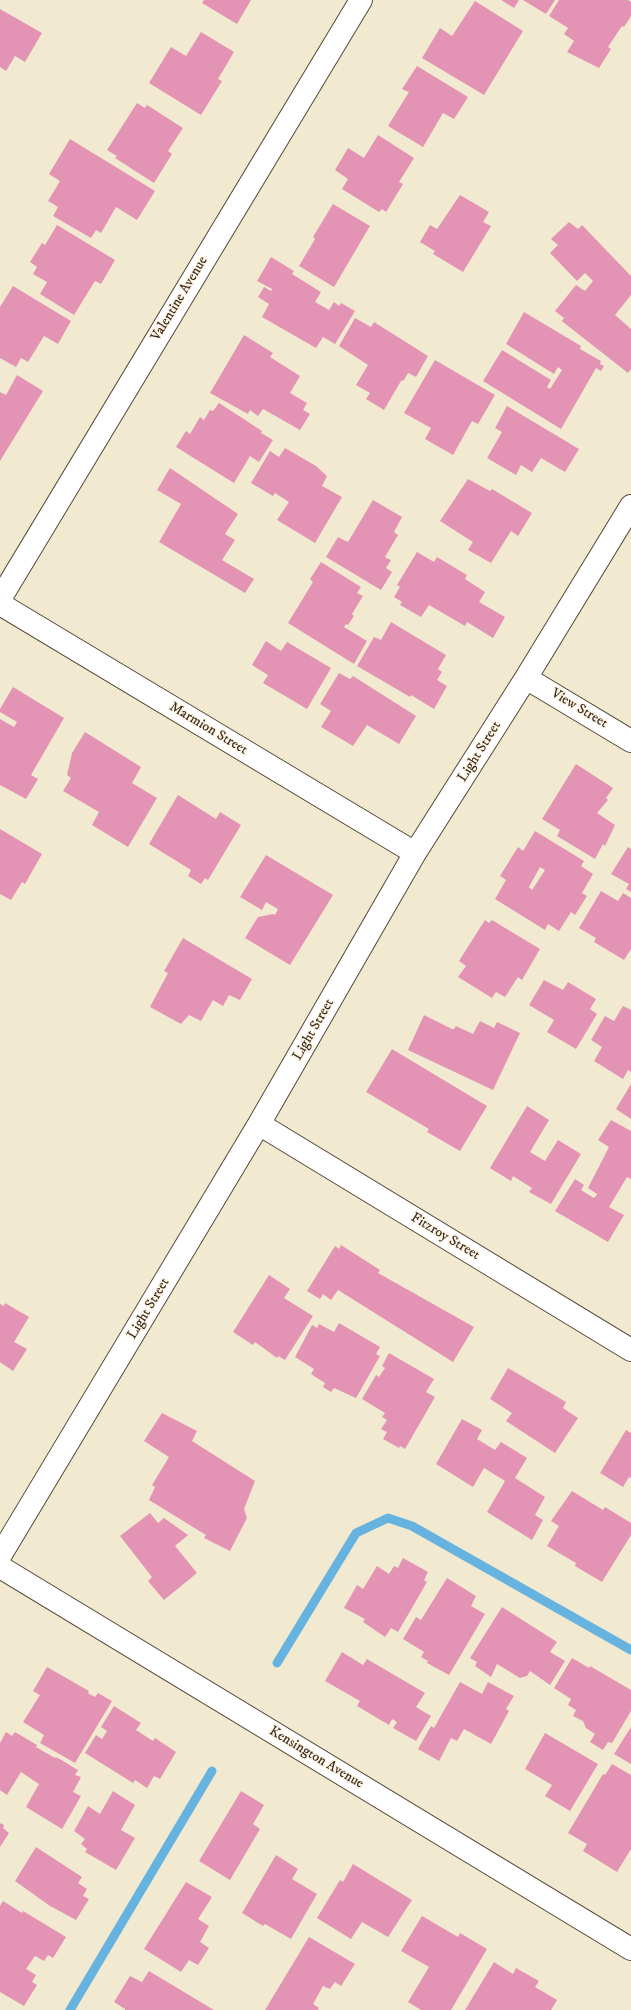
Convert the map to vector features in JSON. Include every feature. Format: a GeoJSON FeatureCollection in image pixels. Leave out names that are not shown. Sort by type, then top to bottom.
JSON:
{"type":"FeatureCollection","features":[{"type":"Feature","properties":{"kind":"street","name":"Valentine Avenue"},"geometry":{"type":"LineString","coordinates":[[0,599],[361,0]]}},
{"type":"Feature","properties":{"kind":"street","name":"Light Street"},"geometry":{"type":"LineString","coordinates":[[0,1556],[260,1124],[416,853],[526,678],[631,506]]}},
{"type":"Feature","properties":{"kind":"street","name":"Marmion Street"},"geometry":{"type":"LineString","coordinates":[[0,604],[416,853]]}},
{"type":"Feature","properties":{"kind":"street","name":"View Street"},"geometry":{"type":"LineString","coordinates":[[526,678],[631,741]]}},
{"type":"Feature","properties":{"kind":"street","name":"Fitzroy Street"},"geometry":{"type":"LineString","coordinates":[[260,1124],[631,1350]]}},
{"type":"Feature","properties":{"kind":"street","name":"Kensington Avenue"},"geometry":{"type":"LineString","coordinates":[[0,1567],[631,1949]]}},
{"type":"Feature","properties":{"kind":"building"},"geometry":{"type":"Polygon","coordinates":[[[204,0],[251,0],[237,24],[202,3],[204,0]]]}},
{"type":"Feature","properties":{"kind":"building"},"geometry":{"type":"Polygon","coordinates":[[[501,0],[519,0],[514,8],[501,0]]]}},
{"type":"Feature","properties":{"kind":"building"},"geometry":{"type":"Polygon","coordinates":[[[523,0],[555,0],[546,14],[523,0]]]}},
{"type":"Feature","properties":{"kind":"building"},"geometry":{"type":"Polygon","coordinates":[[[559,0],[628,0],[631,2],[631,16],[624,27],[622,26],[608,47],[611,49],[599,68],[567,52],[574,41],[564,34],[568,28],[549,16],[559,0]]]}},
{"type":"Feature","properties":{"kind":"building"},"geometry":{"type":"Polygon","coordinates":[[[475,1],[523,31],[484,95],[422,58],[440,28],[452,36],[475,1]]]}},
{"type":"Feature","properties":{"kind":"building"},"geometry":{"type":"Polygon","coordinates":[[[0,9],[42,33],[25,62],[15,56],[6,71],[0,67],[0,9]]]}},
{"type":"Feature","properties":{"kind":"building"},"geometry":{"type":"Polygon","coordinates":[[[201,32],[234,52],[218,79],[222,81],[201,115],[149,83],[171,47],[186,56],[201,32]]]}},
{"type":"Feature","properties":{"kind":"building"},"geometry":{"type":"Polygon","coordinates":[[[417,66],[468,97],[454,119],[443,113],[423,147],[388,126],[409,92],[402,89],[417,66]]]}},
{"type":"Feature","properties":{"kind":"building"},"geometry":{"type":"Polygon","coordinates":[[[137,103],[145,108],[147,105],[183,128],[168,151],[172,154],[154,183],[115,158],[117,156],[107,150],[137,103]]]}},
{"type":"Feature","properties":{"kind":"building"},"geometry":{"type":"Polygon","coordinates":[[[378,135],[414,158],[399,182],[403,184],[386,212],[382,209],[379,212],[342,189],[348,179],[335,170],[348,148],[364,158],[378,135]]]}},
{"type":"Feature","properties":{"kind":"building"},"geometry":{"type":"Polygon","coordinates":[[[70,139],[155,191],[137,220],[116,207],[101,233],[96,230],[91,238],[53,216],[58,207],[48,201],[60,181],[49,174],[70,139]]]}},
{"type":"Feature","properties":{"kind":"building"},"geometry":{"type":"Polygon","coordinates":[[[460,195],[489,212],[483,222],[491,226],[463,272],[433,254],[435,251],[420,242],[430,225],[437,229],[460,195]]]}},
{"type":"Feature","properties":{"kind":"building"},"geometry":{"type":"Polygon","coordinates":[[[333,204],[370,226],[334,287],[299,266],[315,239],[313,237],[333,204]]]}},
{"type":"Feature","properties":{"kind":"building"},"geometry":{"type":"Polygon","coordinates":[[[569,222],[578,229],[582,225],[631,276],[631,295],[615,315],[631,329],[631,369],[628,373],[563,322],[562,321],[564,318],[555,311],[576,285],[585,291],[593,281],[585,273],[577,281],[550,253],[558,245],[551,239],[569,222]]]}},
{"type":"Feature","properties":{"kind":"building"},"geometry":{"type":"Polygon","coordinates":[[[57,225],[115,260],[101,284],[95,281],[74,315],[40,294],[47,282],[33,274],[37,267],[30,262],[42,243],[45,245],[57,225]]]}},
{"type":"Feature","properties":{"kind":"building"},"geometry":{"type":"Polygon","coordinates":[[[271,257],[294,271],[292,274],[321,292],[315,302],[329,310],[334,302],[339,306],[341,303],[355,311],[335,344],[323,337],[316,348],[262,317],[269,304],[258,297],[264,287],[271,291],[272,289],[257,281],[271,257]]]}},
{"type":"Feature","properties":{"kind":"building"},"geometry":{"type":"Polygon","coordinates":[[[13,286],[71,321],[58,344],[44,336],[28,362],[21,358],[16,367],[0,358],[0,307],[13,286]]]}},
{"type":"Feature","properties":{"kind":"building"},"geometry":{"type":"Polygon","coordinates":[[[524,312],[581,346],[580,349],[601,361],[600,364],[604,366],[601,371],[596,368],[561,429],[483,381],[502,350],[551,380],[547,387],[550,389],[562,370],[558,367],[554,374],[506,344],[524,312]]]}},
{"type":"Feature","properties":{"kind":"building"},"geometry":{"type":"Polygon","coordinates":[[[355,318],[371,327],[374,322],[428,356],[416,377],[408,373],[404,380],[401,381],[384,410],[366,399],[370,393],[356,385],[368,365],[339,346],[355,318]]]}},
{"type":"Feature","properties":{"kind":"building"},"geometry":{"type":"Polygon","coordinates":[[[244,335],[273,353],[270,357],[300,376],[290,393],[307,403],[303,410],[310,414],[300,430],[263,409],[258,416],[250,410],[248,414],[210,393],[244,335]]]}},
{"type":"Feature","properties":{"kind":"building"},"geometry":{"type":"Polygon","coordinates":[[[435,360],[495,395],[478,424],[472,421],[453,455],[425,439],[431,428],[404,413],[435,360]]]}},
{"type":"Feature","properties":{"kind":"building"},"geometry":{"type":"Polygon","coordinates":[[[17,375],[43,391],[0,461],[0,392],[6,395],[17,375]]]}},
{"type":"Feature","properties":{"kind":"building"},"geometry":{"type":"Polygon","coordinates":[[[219,403],[262,431],[261,433],[273,440],[259,462],[250,456],[234,483],[176,447],[186,431],[190,434],[200,417],[204,420],[210,410],[213,411],[219,403]]]}},
{"type":"Feature","properties":{"kind":"building"},"geometry":{"type":"Polygon","coordinates":[[[507,406],[579,449],[565,472],[541,458],[532,472],[521,465],[516,475],[487,458],[502,432],[495,428],[507,406]]]}},
{"type":"Feature","properties":{"kind":"building"},"geometry":{"type":"Polygon","coordinates":[[[285,448],[316,466],[327,476],[322,486],[342,497],[315,543],[277,520],[289,502],[275,493],[273,496],[251,483],[270,451],[279,457],[285,448]]]}},
{"type":"Feature","properties":{"kind":"building"},"geometry":{"type":"Polygon","coordinates":[[[170,468],[238,514],[225,534],[235,540],[222,560],[254,579],[245,593],[159,542],[181,504],[157,490],[170,468]]]}},
{"type":"Feature","properties":{"kind":"building"},"geometry":{"type":"Polygon","coordinates":[[[468,479],[490,491],[492,489],[532,513],[518,536],[511,531],[491,563],[468,550],[473,542],[440,521],[468,479]]]}},
{"type":"Feature","properties":{"kind":"building"},"geometry":{"type":"Polygon","coordinates":[[[373,500],[402,517],[394,532],[398,535],[385,557],[391,560],[386,568],[392,572],[381,590],[326,557],[338,537],[348,542],[373,500]]]}},
{"type":"Feature","properties":{"kind":"building"},"geometry":{"type":"Polygon","coordinates":[[[417,552],[434,562],[437,557],[467,575],[465,579],[485,592],[479,602],[505,617],[493,638],[467,622],[465,626],[429,605],[421,617],[400,605],[402,602],[394,597],[400,587],[397,585],[417,552]]]}},
{"type":"Feature","properties":{"kind":"building"},"geometry":{"type":"Polygon","coordinates":[[[321,562],[361,587],[357,593],[363,596],[352,614],[354,616],[348,625],[346,624],[344,627],[367,641],[354,664],[288,623],[313,582],[310,579],[321,562]]]}},
{"type":"Feature","properties":{"kind":"building"},"geometry":{"type":"Polygon","coordinates":[[[391,622],[446,655],[438,669],[442,672],[437,680],[447,686],[434,709],[411,695],[410,697],[357,666],[374,637],[381,640],[391,622]]]}},
{"type":"Feature","properties":{"kind":"building"},"geometry":{"type":"Polygon","coordinates":[[[266,641],[281,651],[287,642],[331,668],[307,709],[263,683],[268,675],[252,665],[266,641]]]}},
{"type":"Feature","properties":{"kind":"building"},"geometry":{"type":"Polygon","coordinates":[[[339,673],[350,679],[353,676],[416,716],[399,744],[367,725],[353,746],[321,727],[331,711],[320,704],[339,673]]]}},
{"type":"Feature","properties":{"kind":"building"},"geometry":{"type":"Polygon","coordinates":[[[13,687],[64,718],[31,775],[38,779],[26,799],[0,785],[0,719],[14,727],[17,722],[0,712],[0,709],[13,687]]]}},
{"type":"Feature","properties":{"kind":"building"},"geometry":{"type":"Polygon","coordinates":[[[85,732],[141,767],[132,783],[157,798],[128,847],[92,825],[99,812],[63,791],[71,778],[67,775],[72,753],[85,732]]]}},
{"type":"Feature","properties":{"kind":"building"},"geometry":{"type":"Polygon","coordinates":[[[576,764],[613,788],[606,798],[608,800],[597,813],[615,825],[605,846],[603,844],[595,859],[557,836],[560,830],[542,819],[576,764]]]}},
{"type":"Feature","properties":{"kind":"building"},"geometry":{"type":"Polygon","coordinates":[[[178,795],[216,819],[220,812],[241,825],[208,880],[205,878],[201,884],[188,876],[191,870],[149,844],[178,795]]]}},
{"type":"Feature","properties":{"kind":"building"},"geometry":{"type":"Polygon","coordinates":[[[0,829],[42,854],[25,884],[22,882],[11,900],[0,894],[0,829]]]}},
{"type":"Feature","properties":{"kind":"building"},"geometry":{"type":"Polygon","coordinates":[[[535,831],[584,861],[581,866],[593,874],[582,893],[587,896],[575,915],[571,912],[559,931],[548,924],[545,930],[495,899],[506,880],[500,876],[518,847],[523,851],[535,831]],[[540,867],[529,887],[532,890],[545,870],[540,867]]]}},
{"type":"Feature","properties":{"kind":"building"},"geometry":{"type":"Polygon","coordinates":[[[628,847],[631,849],[631,892],[626,889],[629,884],[611,874],[628,847]]]}},
{"type":"Feature","properties":{"kind":"building"},"geometry":{"type":"Polygon","coordinates":[[[266,855],[333,895],[290,965],[245,938],[258,917],[273,914],[275,915],[278,909],[266,902],[262,910],[240,897],[266,855]]]}},
{"type":"Feature","properties":{"kind":"building"},"geometry":{"type":"Polygon","coordinates":[[[601,891],[618,901],[623,893],[631,898],[631,949],[624,960],[594,942],[596,938],[579,928],[601,891]]]}},
{"type":"Feature","properties":{"kind":"building"},"geometry":{"type":"Polygon","coordinates":[[[485,920],[489,923],[492,920],[540,949],[522,980],[518,977],[505,997],[496,992],[492,998],[458,977],[466,966],[459,961],[485,920]]]}},
{"type":"Feature","properties":{"kind":"building"},"geometry":{"type":"Polygon","coordinates":[[[183,938],[252,979],[240,1000],[229,995],[223,1006],[213,1000],[201,1021],[189,1015],[181,1024],[150,1007],[168,973],[164,971],[183,938]]]}},
{"type":"Feature","properties":{"kind":"building"},"geometry":{"type":"Polygon","coordinates":[[[544,980],[563,990],[568,982],[596,999],[590,1009],[597,1014],[576,1049],[547,1032],[554,1020],[529,1005],[544,980]]]}},
{"type":"Feature","properties":{"kind":"building"},"geometry":{"type":"Polygon","coordinates":[[[623,1006],[631,1010],[631,1072],[628,1070],[623,1079],[594,1061],[602,1047],[591,1040],[605,1016],[614,1021],[623,1006]]]}},
{"type":"Feature","properties":{"kind":"building"},"geometry":{"type":"Polygon","coordinates":[[[424,1015],[452,1029],[456,1026],[473,1034],[480,1021],[494,1028],[497,1022],[520,1033],[493,1090],[408,1050],[424,1015]]]}},
{"type":"Feature","properties":{"kind":"building"},"geometry":{"type":"Polygon","coordinates":[[[392,1049],[487,1106],[460,1151],[427,1132],[429,1129],[366,1092],[392,1049]]]}},
{"type":"Feature","properties":{"kind":"building"},"geometry":{"type":"Polygon","coordinates":[[[631,1084],[631,1119],[616,1109],[631,1084]]]}},
{"type":"Feature","properties":{"kind":"building"},"geometry":{"type":"Polygon","coordinates":[[[527,1106],[549,1120],[530,1152],[545,1161],[558,1140],[581,1154],[551,1204],[529,1192],[532,1188],[513,1176],[511,1181],[490,1168],[527,1106]]]}},
{"type":"Feature","properties":{"kind":"building"},"geometry":{"type":"Polygon","coordinates":[[[611,1120],[631,1131],[631,1179],[627,1177],[609,1207],[624,1215],[608,1242],[555,1211],[575,1179],[584,1185],[581,1190],[594,1198],[596,1196],[597,1194],[588,1188],[609,1147],[598,1140],[611,1120]]]}},
{"type":"Feature","properties":{"kind":"building"},"geometry":{"type":"Polygon","coordinates":[[[341,1245],[380,1270],[378,1273],[474,1327],[453,1362],[338,1290],[331,1300],[323,1294],[320,1299],[307,1291],[335,1246],[339,1249],[341,1245]]]}},
{"type":"Feature","properties":{"kind":"building"},"geometry":{"type":"Polygon","coordinates":[[[269,1275],[290,1289],[284,1298],[313,1316],[285,1360],[278,1356],[277,1358],[255,1342],[253,1345],[233,1332],[269,1275]]]}},
{"type":"Feature","properties":{"kind":"building"},"geometry":{"type":"Polygon","coordinates":[[[5,1303],[29,1317],[14,1342],[27,1349],[13,1371],[0,1362],[0,1304],[4,1306],[5,1303]]]}},
{"type":"Feature","properties":{"kind":"building"},"geometry":{"type":"Polygon","coordinates":[[[339,1323],[380,1347],[376,1354],[380,1356],[356,1398],[334,1388],[331,1392],[323,1387],[325,1383],[311,1374],[314,1369],[295,1357],[312,1325],[317,1328],[319,1324],[334,1332],[339,1323]]]}},
{"type":"Feature","properties":{"kind":"building"},"geometry":{"type":"Polygon","coordinates":[[[389,1353],[434,1379],[426,1392],[435,1397],[405,1449],[400,1446],[399,1448],[383,1439],[387,1432],[381,1429],[387,1420],[382,1417],[385,1413],[362,1399],[376,1375],[379,1377],[385,1368],[382,1366],[389,1353]]]}},
{"type":"Feature","properties":{"kind":"building"},"geometry":{"type":"Polygon","coordinates":[[[508,1368],[566,1402],[563,1408],[578,1418],[555,1453],[506,1421],[512,1413],[490,1399],[508,1368]]]}},
{"type":"Feature","properties":{"kind":"building"},"geometry":{"type":"Polygon","coordinates":[[[162,1413],[197,1431],[192,1441],[255,1481],[244,1509],[247,1518],[230,1551],[204,1538],[206,1535],[149,1500],[155,1487],[152,1485],[169,1457],[144,1441],[162,1413]]]}},
{"type":"Feature","properties":{"kind":"building"},"geometry":{"type":"Polygon","coordinates":[[[462,1419],[482,1430],[477,1439],[495,1450],[501,1442],[527,1458],[515,1478],[545,1497],[535,1515],[543,1520],[532,1540],[487,1512],[505,1481],[484,1468],[473,1487],[436,1464],[462,1419]]]}},
{"type":"Feature","properties":{"kind":"building"},"geometry":{"type":"Polygon","coordinates":[[[626,1430],[631,1433],[631,1478],[629,1477],[623,1487],[600,1473],[626,1430]]]}},
{"type":"Feature","properties":{"kind":"building"},"geometry":{"type":"Polygon","coordinates":[[[572,1491],[603,1510],[605,1507],[631,1523],[631,1535],[602,1582],[575,1566],[576,1563],[547,1546],[559,1526],[551,1521],[572,1491]]]}},
{"type":"Feature","properties":{"kind":"building"},"geometry":{"type":"Polygon","coordinates":[[[150,1513],[158,1523],[164,1518],[188,1535],[175,1546],[197,1573],[164,1600],[148,1581],[152,1577],[120,1536],[150,1513]]]}},
{"type":"Feature","properties":{"kind":"building"},"geometry":{"type":"Polygon","coordinates":[[[403,1558],[428,1572],[424,1580],[427,1582],[398,1632],[391,1628],[385,1637],[363,1622],[365,1619],[344,1608],[357,1585],[363,1589],[377,1566],[389,1574],[394,1566],[398,1568],[403,1558]]]}},
{"type":"Feature","properties":{"kind":"building"},"geometry":{"type":"Polygon","coordinates":[[[447,1578],[476,1596],[471,1606],[485,1614],[449,1675],[427,1663],[428,1661],[421,1657],[424,1652],[403,1639],[416,1617],[421,1620],[447,1578]]]}},
{"type":"Feature","properties":{"kind":"building"},"geometry":{"type":"Polygon","coordinates":[[[502,1607],[557,1642],[550,1652],[565,1661],[550,1685],[530,1671],[527,1676],[520,1678],[497,1664],[491,1677],[475,1666],[477,1662],[470,1658],[502,1607]]]}},
{"type":"Feature","properties":{"kind":"building"},"geometry":{"type":"Polygon","coordinates":[[[342,1652],[363,1665],[367,1659],[425,1693],[416,1707],[431,1716],[416,1741],[393,1728],[397,1722],[392,1719],[389,1725],[357,1706],[360,1701],[325,1681],[342,1652]]]}},
{"type":"Feature","properties":{"kind":"building"},"geometry":{"type":"Polygon","coordinates":[[[572,1658],[589,1668],[590,1666],[631,1690],[631,1711],[612,1743],[608,1742],[603,1750],[590,1742],[595,1734],[586,1728],[583,1721],[573,1716],[576,1710],[568,1705],[571,1699],[554,1688],[572,1658]]]}},
{"type":"Feature","properties":{"kind":"building"},"geometry":{"type":"Polygon","coordinates":[[[47,1667],[89,1691],[88,1693],[91,1695],[95,1697],[98,1693],[112,1701],[75,1763],[40,1743],[44,1735],[23,1722],[40,1695],[33,1691],[47,1667]]]}},
{"type":"Feature","properties":{"kind":"building"},"geometry":{"type":"Polygon","coordinates":[[[460,1682],[482,1694],[488,1682],[514,1696],[506,1709],[509,1711],[491,1744],[464,1729],[457,1741],[451,1738],[439,1761],[418,1749],[431,1726],[434,1728],[460,1682]]]}},
{"type":"Feature","properties":{"kind":"building"},"geometry":{"type":"Polygon","coordinates":[[[114,1706],[141,1723],[136,1730],[153,1741],[155,1738],[176,1752],[160,1779],[154,1776],[147,1788],[135,1780],[133,1783],[85,1753],[96,1735],[102,1739],[107,1731],[101,1727],[114,1706]]]}},
{"type":"Feature","properties":{"kind":"building"},"geometry":{"type":"Polygon","coordinates":[[[631,1727],[631,1764],[614,1754],[631,1727]]]}},
{"type":"Feature","properties":{"kind":"building"},"geometry":{"type":"Polygon","coordinates":[[[6,1732],[12,1736],[15,1732],[37,1745],[36,1747],[78,1770],[75,1775],[81,1777],[73,1792],[81,1796],[62,1829],[26,1807],[39,1784],[21,1772],[7,1795],[0,1790],[0,1743],[6,1732]]]}},
{"type":"Feature","properties":{"kind":"building"},"geometry":{"type":"Polygon","coordinates":[[[545,1733],[598,1764],[570,1811],[545,1796],[552,1785],[525,1769],[545,1733]]]}},
{"type":"Feature","properties":{"kind":"building"},"geometry":{"type":"Polygon","coordinates":[[[612,1764],[631,1775],[631,1849],[617,1872],[583,1851],[587,1844],[568,1833],[603,1774],[605,1775],[612,1764]]]}},
{"type":"Feature","properties":{"kind":"building"},"geometry":{"type":"Polygon","coordinates":[[[113,1791],[135,1805],[121,1830],[135,1838],[116,1870],[85,1852],[87,1849],[81,1844],[85,1839],[74,1831],[88,1806],[100,1814],[113,1791]]]}},
{"type":"Feature","properties":{"kind":"building"},"geometry":{"type":"Polygon","coordinates":[[[241,1791],[264,1805],[253,1824],[260,1829],[230,1880],[199,1861],[241,1791]]]}},
{"type":"Feature","properties":{"kind":"building"},"geometry":{"type":"Polygon","coordinates":[[[0,1823],[4,1825],[3,1828],[9,1833],[0,1847],[0,1823]]]}},
{"type":"Feature","properties":{"kind":"building"},"geometry":{"type":"Polygon","coordinates":[[[36,1847],[82,1877],[78,1883],[87,1889],[83,1896],[89,1899],[76,1920],[50,1906],[15,1881],[36,1847]]]}},
{"type":"Feature","properties":{"kind":"building"},"geometry":{"type":"Polygon","coordinates":[[[276,1855],[298,1869],[292,1879],[317,1894],[291,1939],[265,1924],[263,1926],[242,1913],[276,1855]]]}},
{"type":"Feature","properties":{"kind":"building"},"geometry":{"type":"Polygon","coordinates":[[[353,1864],[412,1900],[388,1937],[362,1922],[351,1939],[317,1918],[340,1880],[343,1882],[353,1864]]]}},
{"type":"Feature","properties":{"kind":"building"},"geometry":{"type":"Polygon","coordinates":[[[186,1882],[212,1897],[198,1919],[209,1926],[200,1942],[209,1948],[198,1965],[189,1960],[181,1972],[144,1949],[186,1882]]]}},
{"type":"Feature","properties":{"kind":"building"},"geometry":{"type":"Polygon","coordinates":[[[3,1901],[22,1913],[23,1911],[66,1937],[53,1958],[48,1955],[44,1961],[35,1956],[26,1969],[36,1975],[32,1982],[37,1985],[24,2006],[0,1992],[0,1906],[3,1901]]]}},
{"type":"Feature","properties":{"kind":"building"},"geometry":{"type":"Polygon","coordinates":[[[422,1916],[458,1937],[460,1933],[487,1949],[451,2010],[421,2010],[408,2002],[429,1967],[401,1951],[422,1916]]]}},
{"type":"Feature","properties":{"kind":"building"},"geometry":{"type":"Polygon","coordinates":[[[309,1937],[355,1964],[341,1986],[335,1982],[330,1989],[323,1986],[313,2004],[319,2008],[318,2010],[265,2010],[309,1937]]]}},
{"type":"Feature","properties":{"kind":"building"},"geometry":{"type":"Polygon","coordinates":[[[494,1962],[513,1974],[516,1968],[539,1981],[535,1987],[557,2000],[551,2010],[465,2010],[494,1962]]]}},
{"type":"Feature","properties":{"kind":"building"},"geometry":{"type":"Polygon","coordinates":[[[149,1971],[214,2010],[125,2010],[114,2002],[130,1976],[142,1982],[149,1971]]]}},
{"type":"Feature","properties":{"kind":"waterway"},"geometry":{"type":"LineString","coordinates":[[277,1663],[356,1533],[388,1518],[412,1526],[631,1650]]}},
{"type":"Feature","properties":{"kind":"waterway"},"geometry":{"type":"LineString","coordinates":[[70,2010],[212,1771]]}}]}
